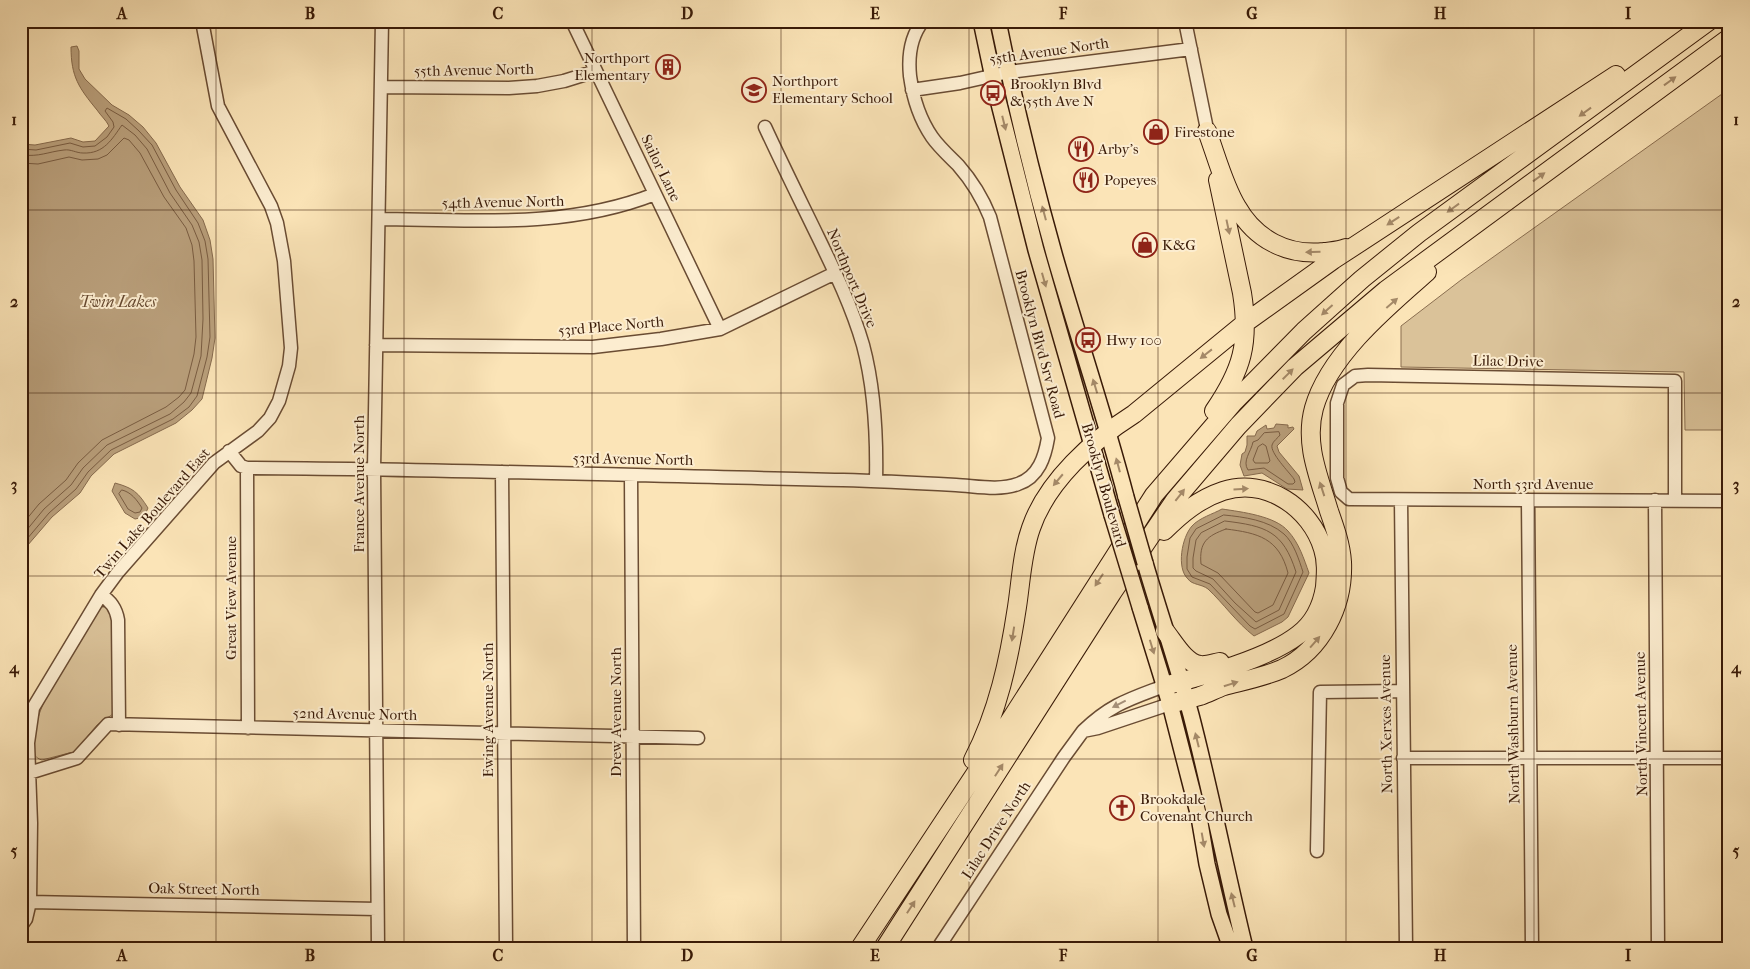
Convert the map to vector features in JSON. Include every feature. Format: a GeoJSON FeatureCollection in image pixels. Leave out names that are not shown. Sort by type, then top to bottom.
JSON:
{"type":"FeatureCollection","features":[{"type":"Feature","properties":{"kind":"highway"},"geometry":{"type":"LineString","coordinates":[[937,830],[985,735],[1003,683],[1010,653],[1025,551],[1031,526],[1053,485],[1069,467],[1109,432],[1245,323],[1361,242],[1698,21]]}},
{"type":"Feature","properties":{"kind":"highway"},"geometry":{"type":"LineString","coordinates":[[1154,495],[1263,371],[1362,278],[1419,233],[1709,21]]}},
{"type":"Feature","properties":{"kind":"highway"},"geometry":{"type":"LineString","coordinates":[[885,948],[1112,593],[1175,500],[1238,426],[1267,395],[1324,341],[1386,290],[1729,38]]}},
{"type":"Feature","properties":{"kind":"highway"},"geometry":{"type":"LineString","coordinates":[[1208,132],[1236,206],[1247,222],[1260,235],[1282,248],[1303,253],[1335,251],[1361,242]]}},
{"type":"Feature","properties":{"kind":"highway"},"geometry":{"type":"LineString","coordinates":[[860,948],[995,744],[1154,495],[1228,390],[1244,350],[1245,323],[1242,293],[1218,180]]}},
{"type":"Feature","properties":{"kind":"highway"},"geometry":{"type":"LineString","coordinates":[[1178,702],[1283,668],[1304,654],[1325,630],[1340,595],[1342,562],[1337,534],[1312,452],[1311,426],[1317,400],[1330,375],[1372,322],[1512,197]]}},
{"type":"Feature","properties":{"kind":"highway"},"geometry":{"type":"LineString","coordinates":[[1112,593],[1161,534],[1192,506],[1224,491],[1244,488],[1266,491],[1285,500],[1304,514],[1319,538],[1325,558],[1326,578],[1319,610],[1308,627],[1286,644],[1250,659],[1173,684]]}},
{"type":"Feature","properties":{"kind":"highway"},"geometry":{"type":"LineString","coordinates":[[1165,631],[1185,656],[1200,665],[1212,664],[1286,644]]}},
{"type":"Feature","properties":{"kind":"main road","name":"Brooklyn Boulevard"},"geometry":{"type":"LineString","coordinates":[[980,21],[1036,250],[1112,515],[1140,607],[1173,684]]}},
{"type":"Feature","properties":{"kind":"main road","name":"Brooklyn Boulevard"},"geometry":{"type":"LineString","coordinates":[[998,21],[1055,257],[1109,432],[1165,631],[1173,684],[1178,702],[1207,781],[1245,948]]}},
{"type":"Feature","properties":{"kind":"main road","name":"Brooklyn Boulevard"},"geometry":{"type":"LineString","coordinates":[[1178,702],[1207,864],[1231,948]]}},
{"type":"Feature","properties":{"kind":"street","name":"Twin Lake Boulevard East"},"geometry":{"type":"LineString","coordinates":[[21,926],[26,919],[30,902],[28,743],[33,708],[102,594],[118,572],[214,462],[258,431],[270,418],[279,401],[289,366],[290,330],[284,261],[277,223],[271,206],[218,106],[202,21]]}},
{"type":"Feature","properties":{"kind":"street","name":"France Avenue North"},"geometry":{"type":"LineString","coordinates":[[378,948],[374,469],[382,21]]}},
{"type":"Feature","properties":{"kind":"street","name":"Sailor Lane"},"geometry":{"type":"LineString","coordinates":[[572,21],[720,330]]}},
{"type":"Feature","properties":{"kind":"street","name":"Brooklyn Blvd Srv Road"},"geometry":{"type":"LineString","coordinates":[[923,21],[918,28],[909,60],[916,108],[932,137],[967,176],[978,190],[984,202],[1048,438],[1046,454],[1038,469]]}},
{"type":"Feature","properties":{"kind":"street"},"geometry":{"type":"LineString","coordinates":[[1185,21],[1218,180]]}},
{"type":"Feature","properties":{"kind":"street","name":"55th Avenue North"},"geometry":{"type":"LineString","coordinates":[[912,90],[960,83],[1009,72],[1191,49]]}},
{"type":"Feature","properties":{"kind":"street","name":"55th Avenue North"},"geometry":{"type":"LineString","coordinates":[[381,86],[509,88],[537,86],[596,71]]}},
{"type":"Feature","properties":{"kind":"street","name":"Northport Drive"},"geometry":{"type":"LineString","coordinates":[[764,127],[835,273],[863,345],[876,421],[876,481]]}},
{"type":"Feature","properties":{"kind":"street","name":"54th Avenue North"},"geometry":{"type":"LineString","coordinates":[[379,218],[539,220],[603,210],[655,194]]}},
{"type":"Feature","properties":{"kind":"street","name":"53rd Place North"},"geometry":{"type":"LineString","coordinates":[[376,345],[593,347],[627,344],[720,330],[835,273]]}},
{"type":"Feature","properties":{"kind":"street","name":"Lilac Drive"},"geometry":{"type":"LineString","coordinates":[[1341,492],[1337,478],[1337,404],[1343,385],[1355,376],[1675,381],[1675,500]]}},
{"type":"Feature","properties":{"kind":"street"},"geometry":{"type":"LineString","coordinates":[[229,451],[241,466],[247,468]]}},
{"type":"Feature","properties":{"kind":"street","name":"53rd Avenue North"},"geometry":{"type":"LineString","coordinates":[[247,468],[374,469],[876,481],[999,487],[1019,484],[1038,469]]}},
{"type":"Feature","properties":{"kind":"street","name":"Great View Avenue"},"geometry":{"type":"LineString","coordinates":[[247,468],[248,728]]}},
{"type":"Feature","properties":{"kind":"street","name":"Ewing Avenue North"},"geometry":{"type":"LineString","coordinates":[[502,472],[506,948]]}},
{"type":"Feature","properties":{"kind":"street","name":"Drew Avenue North"},"geometry":{"type":"LineString","coordinates":[[631,476],[634,948]]}},
{"type":"Feature","properties":{"kind":"street","name":"North 53rd Avenue"},"geometry":{"type":"LineString","coordinates":[[1341,492],[1350,499],[1729,501]]}},
{"type":"Feature","properties":{"kind":"street","name":"North Xerxes Avenue"},"geometry":{"type":"LineString","coordinates":[[1401,500],[1406,948]]}},
{"type":"Feature","properties":{"kind":"street","name":"North Washburn Avenue"},"geometry":{"type":"LineString","coordinates":[[1528,500],[1532,948]]}},
{"type":"Feature","properties":{"kind":"street","name":"North Vincent Avenue"},"geometry":{"type":"LineString","coordinates":[[1655,500],[1658,948]]}},
{"type":"Feature","properties":{"kind":"street"},"geometry":{"type":"LineString","coordinates":[[102,594],[117,610],[120,725]]}},
{"type":"Feature","properties":{"kind":"street","name":"Lilac Drive North"},"geometry":{"type":"LineString","coordinates":[[938,948],[1083,730],[1098,716],[1115,706],[1173,684]]}},
{"type":"Feature","properties":{"kind":"street"},"geometry":{"type":"LineString","coordinates":[[1317,850],[1320,692],[1402,691]]}},
{"type":"Feature","properties":{"kind":"street"},"geometry":{"type":"LineString","coordinates":[[1083,730],[1098,728],[1178,702]]}},
{"type":"Feature","properties":{"kind":"street","name":"52nd Avenue North"},"geometry":{"type":"LineString","coordinates":[[29,772],[77,758],[108,724],[698,738]]}},
{"type":"Feature","properties":{"kind":"street"},"geometry":{"type":"LineString","coordinates":[[1403,758],[1729,758]]}},
{"type":"Feature","properties":{"kind":"street","name":"Oak Street North"},"geometry":{"type":"LineString","coordinates":[[30,902],[377,909]]}},
{"type":"Feature","properties":{"kind":"shaded area"},"geometry":{"type":"Polygon","coordinates":[[[1729,89],[1729,430],[1685,430],[1684,372],[1401,367],[1401,326],[1461,280],[1729,89]]]}},
{"type":"Feature","properties":{"kind":"shaded area"},"geometry":{"type":"Polygon","coordinates":[[[100,607],[106,607],[111,612],[113,618],[113,714],[97,725],[73,752],[42,760],[39,759],[35,755],[34,750],[35,733],[44,702],[100,607]]]}},
{"type":"Feature","properties":{"kind":"shaded area"},"geometry":{"type":"Polygon","coordinates":[[[1727,765],[1729,765],[1729,940],[1727,940],[1727,765]]]}},
{"type":"Feature","properties":{"kind":"water","name":"Twin Lakes"},"geometry":{"type":"Polygon","coordinates":[[[77,46],[79,51],[79,69],[85,79],[112,105],[129,115],[143,127],[156,143],[180,187],[203,220],[210,240],[213,259],[215,338],[202,399],[176,423],[114,454],[91,476],[80,493],[52,517],[21,553],[21,144],[35,145],[71,138],[83,142],[95,141],[109,126],[77,82],[71,57],[71,47],[77,46]]]}},
{"type":"Feature","properties":{"kind":"water"},"geometry":{"type":"Polygon","coordinates":[[[1276,424],[1288,425],[1288,428],[1293,427],[1294,429],[1277,446],[1279,452],[1299,476],[1303,490],[1287,489],[1262,473],[1244,476],[1240,465],[1242,454],[1245,452],[1247,445],[1247,436],[1255,436],[1257,431],[1266,425],[1267,429],[1274,428],[1276,424]]]}},
{"type":"Feature","properties":{"kind":"water"},"geometry":{"type":"Polygon","coordinates":[[[115,483],[131,489],[141,498],[148,508],[144,517],[135,519],[125,513],[112,491],[115,483]]]}},
{"type":"Feature","properties":{"kind":"water"},"geometry":{"type":"Polygon","coordinates":[[[1222,509],[1267,518],[1282,526],[1288,531],[1301,551],[1309,573],[1288,617],[1254,636],[1241,625],[1208,589],[1190,581],[1182,568],[1183,545],[1188,531],[1198,521],[1222,509]]]}},
{"type":"Feature","properties":{"kind":"place","name":"Northport Elementary"},"geometry":{"type":"Point","coordinates":[668,67]}},
{"type":"Feature","properties":{"kind":"place","name":"Northport Elementary School"},"geometry":{"type":"Point","coordinates":[754,90]}},
{"type":"Feature","properties":{"kind":"place","name":"Brooklyn Blvd & 55th Ave N"},"geometry":{"type":"Point","coordinates":[993,93]}},
{"type":"Feature","properties":{"kind":"place","name":"Firestone"},"geometry":{"type":"Point","coordinates":[1156,132]}},
{"type":"Feature","properties":{"kind":"place","name":"Arby's"},"geometry":{"type":"Point","coordinates":[1081,149]}},
{"type":"Feature","properties":{"kind":"place","name":"Popeyes"},"geometry":{"type":"Point","coordinates":[1086,180]}},
{"type":"Feature","properties":{"kind":"place","name":"K&G"},"geometry":{"type":"Point","coordinates":[1145,245]}},
{"type":"Feature","properties":{"kind":"place","name":"Hwy 100"},"geometry":{"type":"Point","coordinates":[1088,340]}},
{"type":"Feature","properties":{"kind":"place","name":"Brookdale Covenant Church"},"geometry":{"type":"Point","coordinates":[1122,808]}}]}
